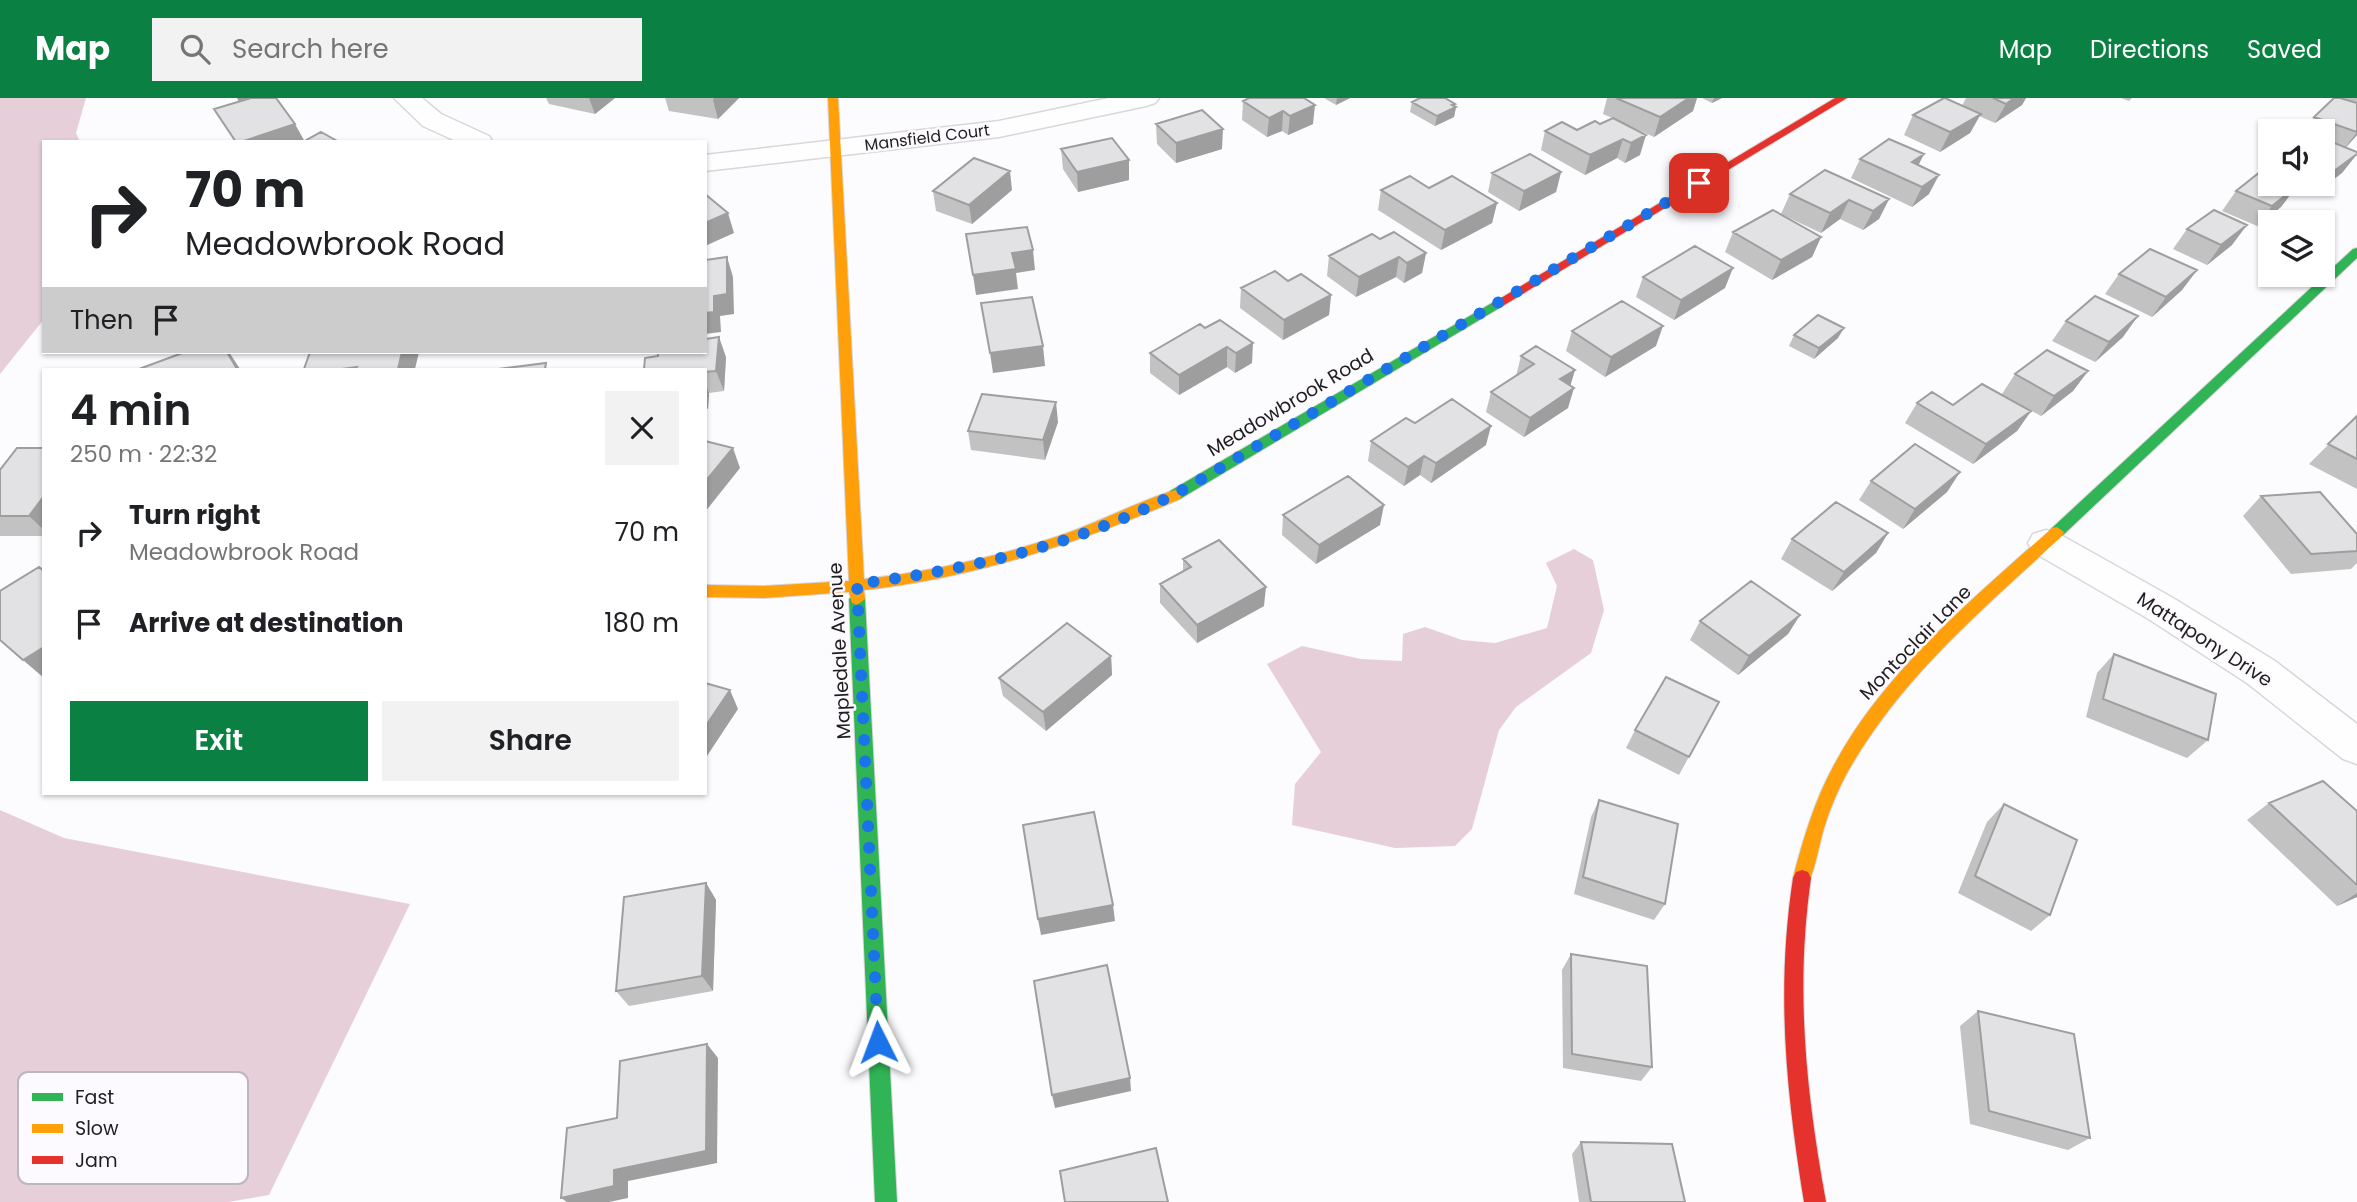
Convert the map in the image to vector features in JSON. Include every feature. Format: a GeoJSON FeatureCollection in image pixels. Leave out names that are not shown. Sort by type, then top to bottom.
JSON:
{"type":"FeatureCollection","features":[{"type":"Feature","properties":{"kind":"street"},"geometry":{"type":"LineString","coordinates":[[407,98],[432,120],[476,140]]}},
{"type":"Feature","properties":{"kind":"street","name":"Mapledale Avenue"},"geometry":{"type":"LineString","coordinates":[[832,98],[886,1202]]}},
{"type":"Feature","properties":{"kind":"street","name":"Mansfield Court"},"geometry":{"type":"LineString","coordinates":[[707,163],[999,129],[1146,98]]}},
{"type":"Feature","properties":{"kind":"street","name":"Meadowbrook Road"},"geometry":{"type":"LineString","coordinates":[[707,591],[759,592],[857,584],[933,574],[1016,556],[1134,516],[1200,480],[1842,98]]}},
{"type":"Feature","properties":{"kind":"street","name":"Montoclair Lane"},"geometry":{"type":"LineString","coordinates":[[1815,1202],[1795,1082],[1790,974],[1797,898],[1818,814],[1854,742],[1889,693],[2357,252]]}},
{"type":"Feature","properties":{"kind":"street","name":"Mattapony Drive"},"geometry":{"type":"LineString","coordinates":[[2046,543],[2160,608],[2261,672],[2357,747]]}},
{"type":"Feature","properties":{"kind":"shaded area"},"geometry":{"type":"Polygon","coordinates":[[[0,98],[86,98],[76,133],[79,140],[42,140],[42,322],[0,374],[0,98]]]}},
{"type":"Feature","properties":{"kind":"shaded area"},"geometry":{"type":"Polygon","coordinates":[[[1574,549],[1593,560],[1604,610],[1591,653],[1516,707],[1499,730],[1472,829],[1455,846],[1395,848],[1292,825],[1295,784],[1321,752],[1267,664],[1302,646],[1361,659],[1402,661],[1403,634],[1425,627],[1462,640],[1495,643],[1547,628],[1557,586],[1546,563],[1574,549]]]}},
{"type":"Feature","properties":{"kind":"shaded area"},"geometry":{"type":"Polygon","coordinates":[[[0,810],[64,838],[410,904],[269,1195],[228,1202],[0,1202],[0,810]]]}},
{"type":"Feature","properties":{"kind":"building"},"geometry":{"type":"Polygon","coordinates":[[[251,98],[276,98],[295,124],[247,140],[235,140],[214,109],[251,98]]]}},
{"type":"Feature","properties":{"kind":"building"},"geometry":{"type":"Polygon","coordinates":[[[1249,98],[1304,98],[1315,105],[1290,116],[1283,111],[1269,118],[1243,101],[1249,98]]]}},
{"type":"Feature","properties":{"kind":"building"},"geometry":{"type":"Polygon","coordinates":[[[1420,98],[1445,98],[1456,107],[1437,116],[1412,102],[1420,98]]]}},
{"type":"Feature","properties":{"kind":"building"},"geometry":{"type":"Polygon","coordinates":[[[1616,98],[1689,98],[1660,117],[1616,98]]]}},
{"type":"Feature","properties":{"kind":"building"},"geometry":{"type":"Polygon","coordinates":[[[1944,98],[1981,114],[1950,132],[1913,115],[1944,98]]]}},
{"type":"Feature","properties":{"kind":"building"},"geometry":{"type":"Polygon","coordinates":[[[1993,98],[2014,98],[2006,104],[1993,98]]]}},
{"type":"Feature","properties":{"kind":"building"},"geometry":{"type":"Polygon","coordinates":[[[2334,98],[2357,103],[2357,132],[2335,124],[2335,119],[2314,117],[2334,98]]]}},
{"type":"Feature","properties":{"kind":"building"},"geometry":{"type":"Polygon","coordinates":[[[1202,110],[1223,129],[1176,143],[1156,124],[1202,110]]]}},
{"type":"Feature","properties":{"kind":"building"},"geometry":{"type":"Polygon","coordinates":[[[1613,118],[1646,135],[1631,143],[1623,139],[1590,155],[1545,131],[1562,122],[1577,130],[1595,121],[1600,124],[1613,118]]]}},
{"type":"Feature","properties":{"kind":"building"},"geometry":{"type":"Polygon","coordinates":[[[321,132],[335,140],[307,140],[321,132]]]}},
{"type":"Feature","properties":{"kind":"building"},"geometry":{"type":"Polygon","coordinates":[[[1112,138],[1129,160],[1077,172],[1061,149],[1112,138]]]}},
{"type":"Feature","properties":{"kind":"building"},"geometry":{"type":"Polygon","coordinates":[[[1889,139],[1924,154],[1912,162],[1939,175],[1922,187],[1860,159],[1889,139]]]}},
{"type":"Feature","properties":{"kind":"building"},"geometry":{"type":"Polygon","coordinates":[[[2335,143],[2357,154],[2335,170],[2335,143]]]}},
{"type":"Feature","properties":{"kind":"building"},"geometry":{"type":"Polygon","coordinates":[[[1530,154],[1561,172],[1524,191],[1492,173],[1530,154]]]}},
{"type":"Feature","properties":{"kind":"building"},"geometry":{"type":"Polygon","coordinates":[[[974,158],[1010,171],[969,205],[933,191],[974,158]]]}},
{"type":"Feature","properties":{"kind":"building"},"geometry":{"type":"Polygon","coordinates":[[[1825,170],[1889,199],[1873,211],[1849,200],[1830,213],[1790,194],[1825,170]]]}},
{"type":"Feature","properties":{"kind":"building"},"geometry":{"type":"Polygon","coordinates":[[[2258,174],[2258,196],[2285,196],[2272,206],[2236,191],[2258,174]]]}},
{"type":"Feature","properties":{"kind":"building"},"geometry":{"type":"Polygon","coordinates":[[[1410,176],[1429,188],[1452,176],[1497,203],[1445,230],[1381,190],[1410,176]]]}},
{"type":"Feature","properties":{"kind":"building"},"geometry":{"type":"Polygon","coordinates":[[[707,196],[728,213],[707,222],[707,196]]]}},
{"type":"Feature","properties":{"kind":"building"},"geometry":{"type":"Polygon","coordinates":[[[1773,210],[1821,237],[1781,260],[1733,232],[1773,210]]]}},
{"type":"Feature","properties":{"kind":"building"},"geometry":{"type":"Polygon","coordinates":[[[2214,210],[2247,225],[2221,245],[2187,229],[2214,210]]]}},
{"type":"Feature","properties":{"kind":"building"},"geometry":{"type":"Polygon","coordinates":[[[1027,227],[1033,250],[1012,253],[1016,269],[973,275],[966,234],[1027,227]]]}},
{"type":"Feature","properties":{"kind":"building"},"geometry":{"type":"Polygon","coordinates":[[[1394,232],[1426,253],[1407,263],[1399,257],[1359,277],[1329,256],[1372,234],[1380,239],[1394,232]]]}},
{"type":"Feature","properties":{"kind":"building"},"geometry":{"type":"Polygon","coordinates":[[[1695,246],[1733,268],[1681,300],[1643,277],[1695,246]]]}},
{"type":"Feature","properties":{"kind":"building"},"geometry":{"type":"Polygon","coordinates":[[[2150,249],[2197,270],[2166,297],[2119,274],[2150,249]]]}},
{"type":"Feature","properties":{"kind":"building"},"geometry":{"type":"Polygon","coordinates":[[[727,257],[727,294],[714,296],[714,312],[707,313],[707,260],[727,257]]]}},
{"type":"Feature","properties":{"kind":"building"},"geometry":{"type":"Polygon","coordinates":[[[1275,271],[1288,281],[1301,274],[1331,295],[1284,320],[1241,288],[1275,271]]]}},
{"type":"Feature","properties":{"kind":"building"},"geometry":{"type":"Polygon","coordinates":[[[2095,296],[2138,316],[2109,342],[2066,321],[2095,296]]]}},
{"type":"Feature","properties":{"kind":"building"},"geometry":{"type":"Polygon","coordinates":[[[1032,297],[1043,346],[990,353],[981,303],[1032,297]]]}},
{"type":"Feature","properties":{"kind":"building"},"geometry":{"type":"Polygon","coordinates":[[[1622,301],[1663,326],[1611,357],[1572,331],[1622,301]]]}},
{"type":"Feature","properties":{"kind":"building"},"geometry":{"type":"Polygon","coordinates":[[[1818,315],[1844,328],[1819,348],[1794,335],[1818,315]]]}},
{"type":"Feature","properties":{"kind":"building"},"geometry":{"type":"Polygon","coordinates":[[[1220,320],[1253,343],[1236,353],[1227,347],[1179,375],[1150,353],[1200,324],[1205,328],[1220,320]]]}},
{"type":"Feature","properties":{"kind":"building"},"geometry":{"type":"Polygon","coordinates":[[[719,337],[716,371],[707,372],[707,368],[644,368],[645,358],[658,354],[707,354],[707,339],[719,337]]]}},
{"type":"Feature","properties":{"kind":"building"},"geometry":{"type":"Polygon","coordinates":[[[1536,346],[1575,370],[1560,379],[1574,388],[1530,418],[1491,392],[1534,364],[1521,356],[1536,346]]]}},
{"type":"Feature","properties":{"kind":"building"},"geometry":{"type":"Polygon","coordinates":[[[2047,350],[2088,371],[2054,396],[2015,374],[2047,350]]]}},
{"type":"Feature","properties":{"kind":"building"},"geometry":{"type":"Polygon","coordinates":[[[180,354],[228,354],[236,368],[142,368],[180,354]]]}},
{"type":"Feature","properties":{"kind":"building"},"geometry":{"type":"Polygon","coordinates":[[[309,354],[402,354],[398,368],[304,368],[309,354]]]}},
{"type":"Feature","properties":{"kind":"building"},"geometry":{"type":"Polygon","coordinates":[[[546,363],[545,368],[506,368],[546,363]]]}},
{"type":"Feature","properties":{"kind":"building"},"geometry":{"type":"Polygon","coordinates":[[[1982,384],[2031,411],[1986,444],[1917,403],[1932,392],[1953,405],[1982,384]]]}},
{"type":"Feature","properties":{"kind":"building"},"geometry":{"type":"Polygon","coordinates":[[[982,394],[1056,402],[1043,440],[968,431],[982,394]]]}},
{"type":"Feature","properties":{"kind":"building"},"geometry":{"type":"Polygon","coordinates":[[[1452,399],[1491,426],[1436,463],[1424,456],[1408,467],[1371,441],[1406,418],[1415,423],[1452,399]]]}},
{"type":"Feature","properties":{"kind":"building"},"geometry":{"type":"Polygon","coordinates":[[[2357,416],[2357,459],[2328,444],[2357,416]]]}},
{"type":"Feature","properties":{"kind":"building"},"geometry":{"type":"Polygon","coordinates":[[[707,442],[733,448],[707,480],[707,442]]]}},
{"type":"Feature","properties":{"kind":"building"},"geometry":{"type":"Polygon","coordinates":[[[1915,444],[1960,472],[1915,509],[1871,481],[1915,444]]]}},
{"type":"Feature","properties":{"kind":"building"},"geometry":{"type":"Polygon","coordinates":[[[17,448],[42,448],[42,499],[29,516],[0,516],[0,470],[17,448]]]}},
{"type":"Feature","properties":{"kind":"building"},"geometry":{"type":"Polygon","coordinates":[[[1348,476],[1384,505],[1319,545],[1283,515],[1348,476]]]}},
{"type":"Feature","properties":{"kind":"building"},"geometry":{"type":"Polygon","coordinates":[[[2320,492],[2357,534],[2357,551],[2311,554],[2261,496],[2320,492]]]}},
{"type":"Feature","properties":{"kind":"building"},"geometry":{"type":"Polygon","coordinates":[[[1836,502],[1888,533],[1844,572],[1792,539],[1836,502]]]}},
{"type":"Feature","properties":{"kind":"building"},"geometry":{"type":"Polygon","coordinates":[[[1219,540],[1266,587],[1197,625],[1160,584],[1191,567],[1183,559],[1219,540]]]}},
{"type":"Feature","properties":{"kind":"building"},"geometry":{"type":"Polygon","coordinates":[[[39,567],[42,569],[42,648],[23,660],[0,640],[0,591],[39,567]]]}},
{"type":"Feature","properties":{"kind":"building"},"geometry":{"type":"Polygon","coordinates":[[[1751,581],[1800,615],[1749,656],[1700,621],[1751,581]]]}},
{"type":"Feature","properties":{"kind":"building"},"geometry":{"type":"Polygon","coordinates":[[[1067,623],[1111,656],[1043,712],[999,678],[1067,623]]]}},
{"type":"Feature","properties":{"kind":"building"},"geometry":{"type":"Polygon","coordinates":[[[2114,654],[2216,694],[2208,740],[2103,699],[2114,654]]]}},
{"type":"Feature","properties":{"kind":"building"},"geometry":{"type":"Polygon","coordinates":[[[1666,677],[1719,702],[1689,757],[1635,730],[1666,677]]]}},
{"type":"Feature","properties":{"kind":"building"},"geometry":{"type":"Polygon","coordinates":[[[707,684],[730,690],[707,724],[707,684]]]}},
{"type":"Feature","properties":{"kind":"building"},"geometry":{"type":"Polygon","coordinates":[[[2323,781],[2357,811],[2357,885],[2269,803],[2323,781]]]}},
{"type":"Feature","properties":{"kind":"building"},"geometry":{"type":"Polygon","coordinates":[[[1599,800],[1678,824],[1665,904],[1583,877],[1599,800]]]}},
{"type":"Feature","properties":{"kind":"building"},"geometry":{"type":"Polygon","coordinates":[[[2004,804],[2077,840],[2050,915],[1975,876],[2004,804]]]}},
{"type":"Feature","properties":{"kind":"building"},"geometry":{"type":"Polygon","coordinates":[[[1094,812],[1113,905],[1038,919],[1023,825],[1094,812]]]}},
{"type":"Feature","properties":{"kind":"building"},"geometry":{"type":"Polygon","coordinates":[[[706,883],[702,976],[616,991],[624,897],[706,883]]]}},
{"type":"Feature","properties":{"kind":"building"},"geometry":{"type":"Polygon","coordinates":[[[1571,954],[1647,966],[1652,1067],[1572,1054],[1571,954]]]}},
{"type":"Feature","properties":{"kind":"building"},"geometry":{"type":"Polygon","coordinates":[[[1107,965],[1130,1078],[1052,1095],[1034,981],[1107,965]]]}},
{"type":"Feature","properties":{"kind":"building"},"geometry":{"type":"Polygon","coordinates":[[[1978,1011],[2074,1034],[2090,1138],[1989,1111],[1978,1011]]]}},
{"type":"Feature","properties":{"kind":"building"},"geometry":{"type":"Polygon","coordinates":[[[707,1044],[706,1151],[614,1170],[614,1186],[561,1198],[567,1128],[617,1118],[620,1061],[707,1044]]]}},
{"type":"Feature","properties":{"kind":"building"},"geometry":{"type":"Polygon","coordinates":[[[1581,1142],[1672,1144],[1685,1202],[1591,1202],[1581,1142]]]}},
{"type":"Feature","properties":{"kind":"building"},"geometry":{"type":"Polygon","coordinates":[[[1156,1148],[1168,1202],[1065,1202],[1060,1171],[1156,1148]]]}},
{"type":"Feature","properties":{"kind":"traffic: fast"},"geometry":{"type":"LineString","coordinates":[[2057,532],[2357,252]]}},
{"type":"Feature","properties":{"kind":"traffic: fast"},"geometry":{"type":"LineString","coordinates":[[1175,495],[1497,304]]}},
{"type":"Feature","properties":{"kind":"traffic: fast"},"geometry":{"type":"LineString","coordinates":[[857,599],[886,1202]]}},
{"type":"Feature","properties":{"kind":"traffic: slow"},"geometry":{"type":"LineString","coordinates":[[833,98],[857,599]]}},
{"type":"Feature","properties":{"kind":"traffic: slow"},"geometry":{"type":"LineString","coordinates":[[707,591],[825,589],[946,572],[1064,540],[1175,495]]}},
{"type":"Feature","properties":{"kind":"traffic: slow"},"geometry":{"type":"LineString","coordinates":[[1802,878],[1817,822],[1839,772],[1867,726],[1899,684],[1935,645],[2057,532]]}},
{"type":"Feature","properties":{"kind":"traffic: jam"},"geometry":{"type":"LineString","coordinates":[[1497,304],[1842,98]]}},
{"type":"Feature","properties":{"kind":"traffic: jam"},"geometry":{"type":"LineString","coordinates":[[1802,878],[1796,919],[1792,1000],[1797,1081],[1815,1202]]}},
{"type":"Feature","properties":{"kind":"route"},"geometry":{"type":"LineString","coordinates":[[878,1042],[857,584],[933,574],[1016,556],[1134,516],[1177,494],[1699,183]]}}]}
